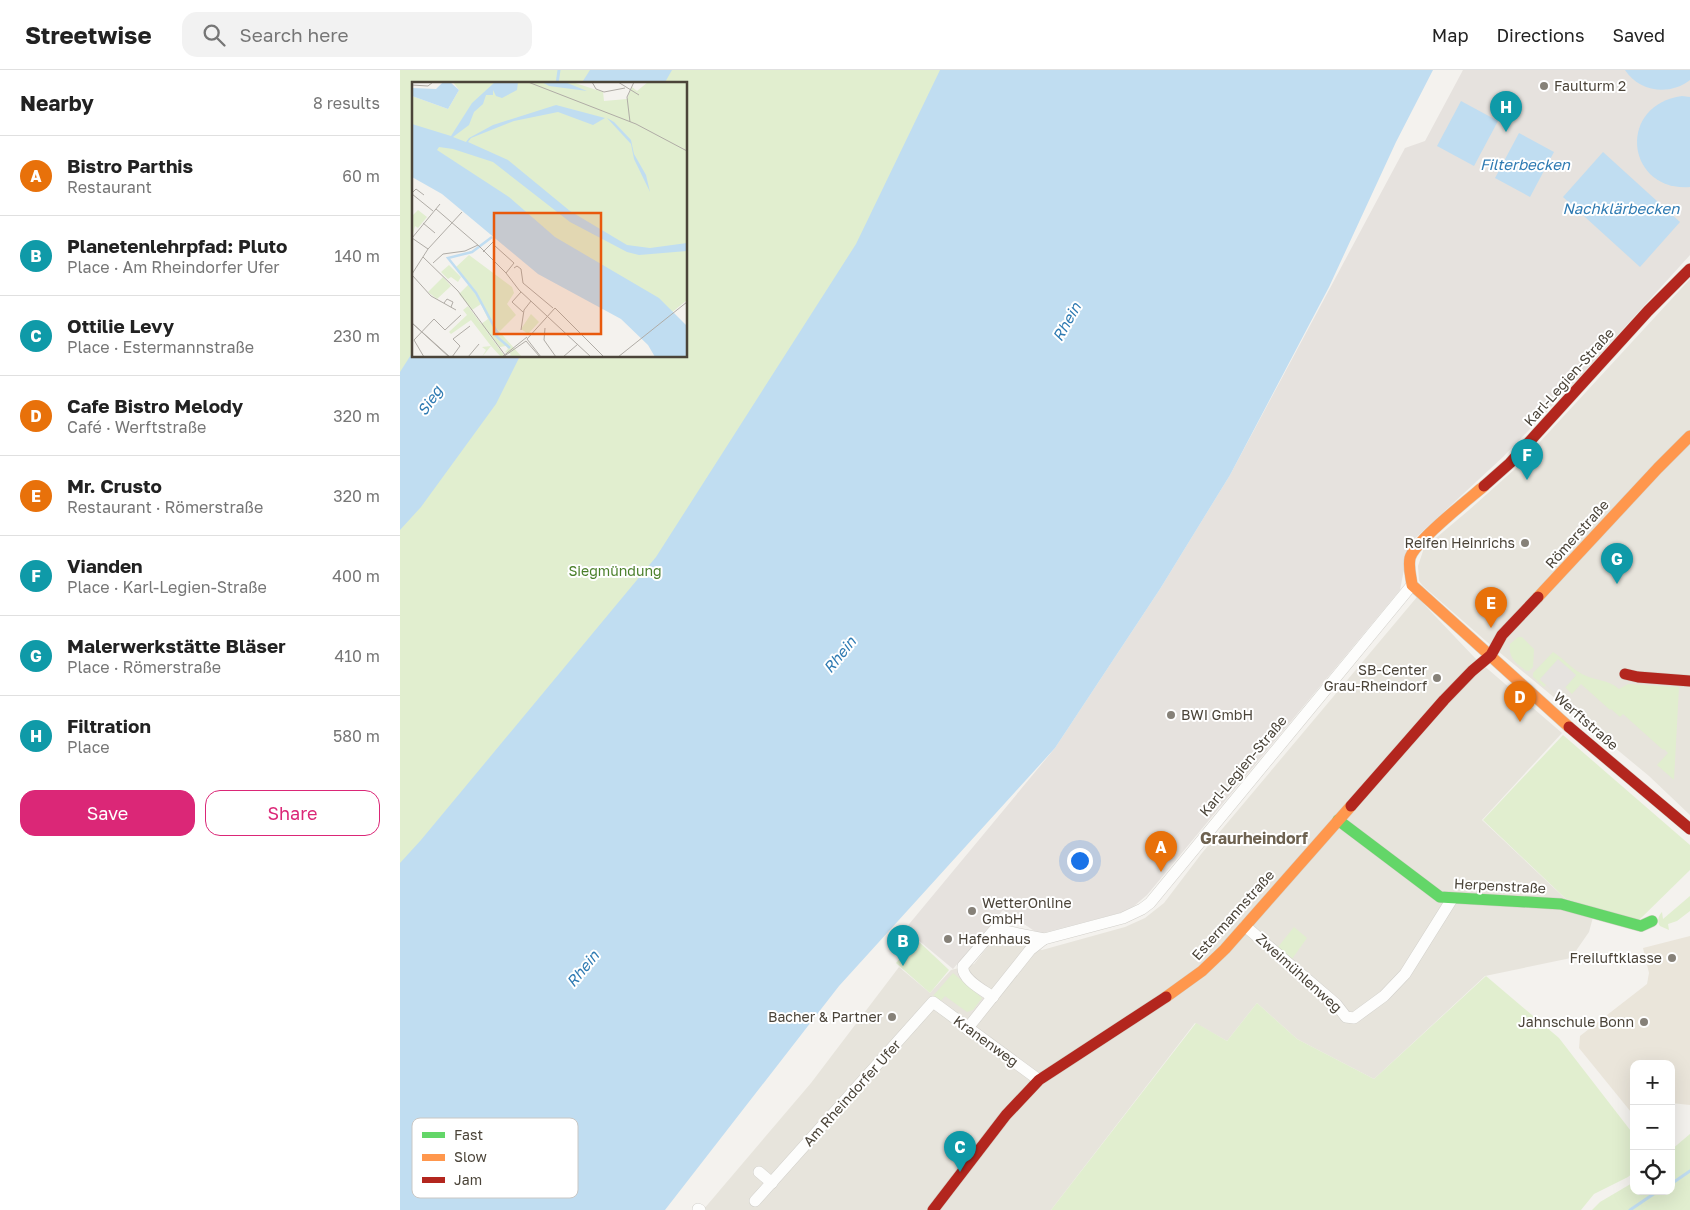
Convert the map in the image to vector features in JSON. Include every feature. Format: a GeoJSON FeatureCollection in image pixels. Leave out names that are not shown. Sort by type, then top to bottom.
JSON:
{"type":"FeatureCollection","features":[{"type":"Feature","properties":{"kind":"street","name":"Karl-Legien-Straße"},"geometry":{"type":"LineString","coordinates":[[967,1029],[1030,950],[1044,939],[1123,918],[1150,903],[1412,585],[1409,567],[1410,557],[1419,543],[1510,463],[1648,312],[1690,269]]}},
{"type":"Feature","properties":{"kind":"street","name":"Römerstraße"},"geometry":{"type":"LineString","coordinates":[[1491,655],[1502,635],[1690,436]]}},
{"type":"Feature","properties":{"kind":"street","name":"Werftstraße"},"geometry":{"type":"LineString","coordinates":[[1412,585],[1566,724],[1690,830]]}},
{"type":"Feature","properties":{"kind":"street","name":"Estermannstraße"},"geometry":{"type":"LineString","coordinates":[[933,1210],[1006,1115],[1039,1080],[1143,1013],[1202,971],[1226,949],[1444,700],[1472,671],[1491,655]]}},
{"type":"Feature","properties":{"kind":"street"},"geometry":{"type":"LineString","coordinates":[[1625,674],[1638,677],[1690,681]]}},
{"type":"Feature","properties":{"kind":"street","name":"Herpenstraße"},"geometry":{"type":"LineString","coordinates":[[1338,820],[1440,897],[1561,904],[1641,926],[1652,921]]}},
{"type":"Feature","properties":{"kind":"street","name":"Zweimühlenweg"},"geometry":{"type":"LineString","coordinates":[[1245,926],[1336,1004],[1346,1017],[1354,1018],[1384,996],[1405,974],[1452,899]]}},
{"type":"Feature","properties":{"kind":"street","name":"Karl-Legien-Straße"},"geometry":{"type":"LineString","coordinates":[[993,997],[966,976],[962,969],[995,929],[1044,939]]}},
{"type":"Feature","properties":{"kind":"street","name":"Kranenweg"},"geometry":{"type":"LineString","coordinates":[[933,1002],[967,1029],[1039,1080]]}},
{"type":"Feature","properties":{"kind":"street","name":"Am Rheindorfer Ufer"},"geometry":{"type":"LineString","coordinates":[[756,1202],[933,1002]]}},
{"type":"Feature","properties":{"kind":"street"},"geometry":{"type":"LineString","coordinates":[[759,1172],[772,1183]]}},
{"type":"Feature","properties":{"kind":"shaded area"},"geometry":{"type":"Polygon","coordinates":[[[1463,70],[1690,70],[1690,255],[1577,380],[1503,457],[1409,544],[1400,590],[1147,895],[1123,912],[1039,934],[1003,910],[953,969],[905,929],[1055,748],[1160,589],[1230,475],[1405,148],[1425,141],[1463,70]]]}},
{"type":"Feature","properties":{"kind":"shaded area"},"geometry":{"type":"Polygon","coordinates":[[[1690,279],[1690,815],[1649,776],[1487,642],[1423,586],[1419,581],[1418,566],[1424,548],[1515,469],[1690,279]]]}},
{"type":"Feature","properties":{"kind":"shaded area"},"geometry":{"type":"Polygon","coordinates":[[[1417,597],[1475,658],[1562,733],[1482,820],[1571,904],[1595,910],[1589,932],[1571,958],[1485,976],[1374,1079],[1297,1039],[1257,1003],[1227,1041],[1195,1023],[1051,1210],[703,1210],[811,1083],[899,967],[930,993],[951,970],[974,964],[993,940],[1009,938],[1042,950],[1125,927],[1145,918],[1164,903],[1202,853],[1417,597]]]}},
{"type":"Feature","properties":{"kind":"shaded area"},"geometry":{"type":"Polygon","coordinates":[[[1558,659],[1576,675],[1558,696],[1540,679],[1558,659]]]}},
{"type":"Feature","properties":{"kind":"shaded area","name":"Jahnschule Bonn"},"geometry":{"type":"Polygon","coordinates":[[[1690,936],[1690,1105],[1675,1103],[1675,1060],[1630,1060],[1630,1111],[1579,1048],[1580,1036],[1647,984],[1649,973],[1643,948],[1690,936]]]}},
{"type":"Feature","properties":{"kind":"green space","name":"Siegmündung"},"geometry":{"type":"Polygon","coordinates":[[[400,70],[632,70],[625,82],[412,82],[412,358],[688,358],[688,82],[633,82],[640,70],[1183,70],[441,1118],[412,1118],[412,1159],[400,1176],[400,70]]]}},
{"type":"Feature","properties":{"kind":"green space"},"geometry":{"type":"Polygon","coordinates":[[[1518,637],[1522,637],[1534,649],[1533,667],[1529,671],[1526,671],[1516,663],[1510,653],[1510,644],[1518,637]]]}},
{"type":"Feature","properties":{"kind":"green space"},"geometry":{"type":"Polygon","coordinates":[[[1553,652],[1582,674],[1610,683],[1619,689],[1628,684],[1679,687],[1674,780],[1657,765],[1668,753],[1623,714],[1620,717],[1610,710],[1581,684],[1572,694],[1565,687],[1576,675],[1540,680],[1546,685],[1544,687],[1533,677],[1533,673],[1553,652]]]}},
{"type":"Feature","properties":{"kind":"green space"},"geometry":{"type":"Polygon","coordinates":[[[1563,735],[1690,845],[1690,870],[1637,922],[1566,899],[1483,820],[1563,735]]]}},
{"type":"Feature","properties":{"kind":"green space"},"geometry":{"type":"Polygon","coordinates":[[[1690,896],[1690,911],[1677,921],[1668,924],[1669,930],[1660,926],[1658,919],[1662,912],[1663,919],[1690,896]]]}},
{"type":"Feature","properties":{"kind":"green space"},"geometry":{"type":"Polygon","coordinates":[[[1294,927],[1307,938],[1292,959],[1278,947],[1294,927]]]}},
{"type":"Feature","properties":{"kind":"green space"},"geometry":{"type":"Polygon","coordinates":[[[916,939],[949,970],[930,993],[896,963],[916,939]]]}},
{"type":"Feature","properties":{"kind":"green space"},"geometry":{"type":"Polygon","coordinates":[[[953,973],[982,998],[973,1010],[967,1012],[945,996],[940,1002],[933,996],[953,973]]]}},
{"type":"Feature","properties":{"kind":"green space"},"geometry":{"type":"Polygon","coordinates":[[[1486,976],[1559,1038],[1630,1130],[1630,1175],[1594,1194],[1581,1210],[1051,1210],[1196,1023],[1227,1041],[1257,1003],[1297,1039],[1374,1079],[1486,976]]]}},
{"type":"Feature","properties":{"kind":"green space"},"geometry":{"type":"Polygon","coordinates":[[[1690,1134],[1690,1210],[1592,1210],[1600,1202],[1630,1184],[1630,1195],[1675,1195],[1675,1147],[1690,1134]]]}},
{"type":"Feature","properties":{"kind":"water"},"geometry":{"type":"Polygon","coordinates":[[[590,70],[672,70],[665,82],[582,82],[590,70]]]}},
{"type":"Feature","properties":{"kind":"water","name":"Rhein"},"geometry":{"type":"Polygon","coordinates":[[[940,70],[1433,70],[1396,142],[1329,287],[1230,475],[1160,589],[1055,748],[839,986],[665,1210],[400,1210],[400,863],[656,557],[856,244],[940,70]]]}},
{"type":"Feature","properties":{"kind":"water"},"geometry":{"type":"Polygon","coordinates":[[[1625,70],[1690,70],[1690,80],[1673,88],[1655,89],[1638,83],[1625,70]]]}},
{"type":"Feature","properties":{"kind":"water"},"geometry":{"type":"Polygon","coordinates":[[[1682,96],[1690,97],[1690,187],[1669,185],[1652,176],[1642,163],[1637,147],[1639,130],[1646,115],[1661,103],[1682,96]]]}},
{"type":"Feature","properties":{"kind":"water","name":"Filterbecken"},"geometry":{"type":"Polygon","coordinates":[[[1461,101],[1498,121],[1474,166],[1437,146],[1461,101]]]}},
{"type":"Feature","properties":{"kind":"water","name":"Filterbecken"},"geometry":{"type":"Polygon","coordinates":[[[1519,133],[1554,152],[1530,197],[1495,178],[1519,133]]]}},
{"type":"Feature","properties":{"kind":"water","name":"Nachklärbecken"},"geometry":{"type":"Polygon","coordinates":[[[1603,152],[1680,222],[1640,267],[1563,197],[1603,152]]]}},
{"type":"Feature","properties":{"kind":"water","name":"Sieg"},"geometry":{"type":"Polygon","coordinates":[[[412,353],[412,358],[519,358],[496,404],[421,507],[400,530],[400,372],[412,353]]]}},
{"type":"Feature","properties":{"kind":"waterway"},"geometry":{"type":"LineString","coordinates":[[557,82],[559,70]]}},
{"type":"Feature","properties":{"kind":"waterway"},"geometry":{"type":"LineString","coordinates":[[1675,1181],[1690,1171]]}},
{"type":"Feature","properties":{"kind":"waterway"},"geometry":{"type":"LineString","coordinates":[[1630,1210],[1652,1195]]}},
{"type":"Feature","properties":{"kind":"traffic: fast"},"geometry":{"type":"LineString","coordinates":[[1338,820],[1440,897],[1561,904],[1641,926],[1652,921]]}},
{"type":"Feature","properties":{"kind":"traffic: slow"},"geometry":{"type":"LineString","coordinates":[[1538,597],[1690,436]]}},
{"type":"Feature","properties":{"kind":"traffic: slow"},"geometry":{"type":"LineString","coordinates":[[1484,486],[1431,532],[1414,551],[1409,561],[1412,585],[1569,727]]}},
{"type":"Feature","properties":{"kind":"traffic: slow"},"geometry":{"type":"LineString","coordinates":[[1166,997],[1202,971],[1225,949],[1351,806]]}},
{"type":"Feature","properties":{"kind":"traffic: jam"},"geometry":{"type":"LineString","coordinates":[[1484,486],[1510,463],[1648,311],[1690,269]]}},
{"type":"Feature","properties":{"kind":"traffic: jam"},"geometry":{"type":"LineString","coordinates":[[1351,806],[1444,700],[1472,671],[1491,655],[1502,635],[1538,597]]}},
{"type":"Feature","properties":{"kind":"traffic: jam"},"geometry":{"type":"LineString","coordinates":[[1625,674],[1638,677],[1690,681]]}},
{"type":"Feature","properties":{"kind":"traffic: jam"},"geometry":{"type":"LineString","coordinates":[[1569,727],[1690,829]]}},
{"type":"Feature","properties":{"kind":"traffic: jam"},"geometry":{"type":"LineString","coordinates":[[933,1210],[1006,1115],[1039,1080],[1166,997]]}},
{"type":"Feature","properties":{"kind":"place","name":"Faulturm 2"},"geometry":{"type":"Point","coordinates":[1544,86]}},
{"type":"Feature","properties":{"kind":"place","name":"Filtration"},"geometry":{"type":"Point","coordinates":[1506,132]}},
{"type":"Feature","properties":{"kind":"place","name":"Vianden"},"geometry":{"type":"Point","coordinates":[1527,480]}},
{"type":"Feature","properties":{"kind":"place","name":"Reifen Heinrichs"},"geometry":{"type":"Point","coordinates":[1525,543]}},
{"type":"Feature","properties":{"kind":"place","name":"Malerwerkstätte Bläser"},"geometry":{"type":"Point","coordinates":[1617,584]}},
{"type":"Feature","properties":{"kind":"place","name":"Mr. Crusto"},"geometry":{"type":"Point","coordinates":[1491,628]}},
{"type":"Feature","properties":{"kind":"place","name":"SB-Center Grau-Rheindorf"},"geometry":{"type":"Point","coordinates":[1437,678]}},
{"type":"Feature","properties":{"kind":"place","name":"BWI GmbH"},"geometry":{"type":"Point","coordinates":[1171,715]}},
{"type":"Feature","properties":{"kind":"place","name":"Cafe Bistro Melody"},"geometry":{"type":"Point","coordinates":[1520,722]}},
{"type":"Feature","properties":{"kind":"place","name":"Bistro Parthis"},"geometry":{"type":"Point","coordinates":[1161,872]}},
{"type":"Feature","properties":{"kind":"place","name":"WetterOnline GmbH"},"geometry":{"type":"Point","coordinates":[972,911]}},
{"type":"Feature","properties":{"kind":"place","name":"Hafenhaus"},"geometry":{"type":"Point","coordinates":[948,939]}},
{"type":"Feature","properties":{"kind":"place","name":"Freiluftklasse"},"geometry":{"type":"Point","coordinates":[1672,958]}},
{"type":"Feature","properties":{"kind":"place","name":"Planetenlehrpfad: Pluto"},"geometry":{"type":"Point","coordinates":[903,966]}},
{"type":"Feature","properties":{"kind":"place","name":"Bacher & Partner"},"geometry":{"type":"Point","coordinates":[892,1017]}},
{"type":"Feature","properties":{"kind":"place","name":"Jahnschule Bonn"},"geometry":{"type":"Point","coordinates":[1644,1022]}},
{"type":"Feature","properties":{"kind":"place","name":"Ottilie Levy"},"geometry":{"type":"Point","coordinates":[960,1172]}},
{"type":"Feature","properties":{"kind":"district","name":"Graurheindorf"},"geometry":{"type":"Point","coordinates":[1254,838]}}]}
